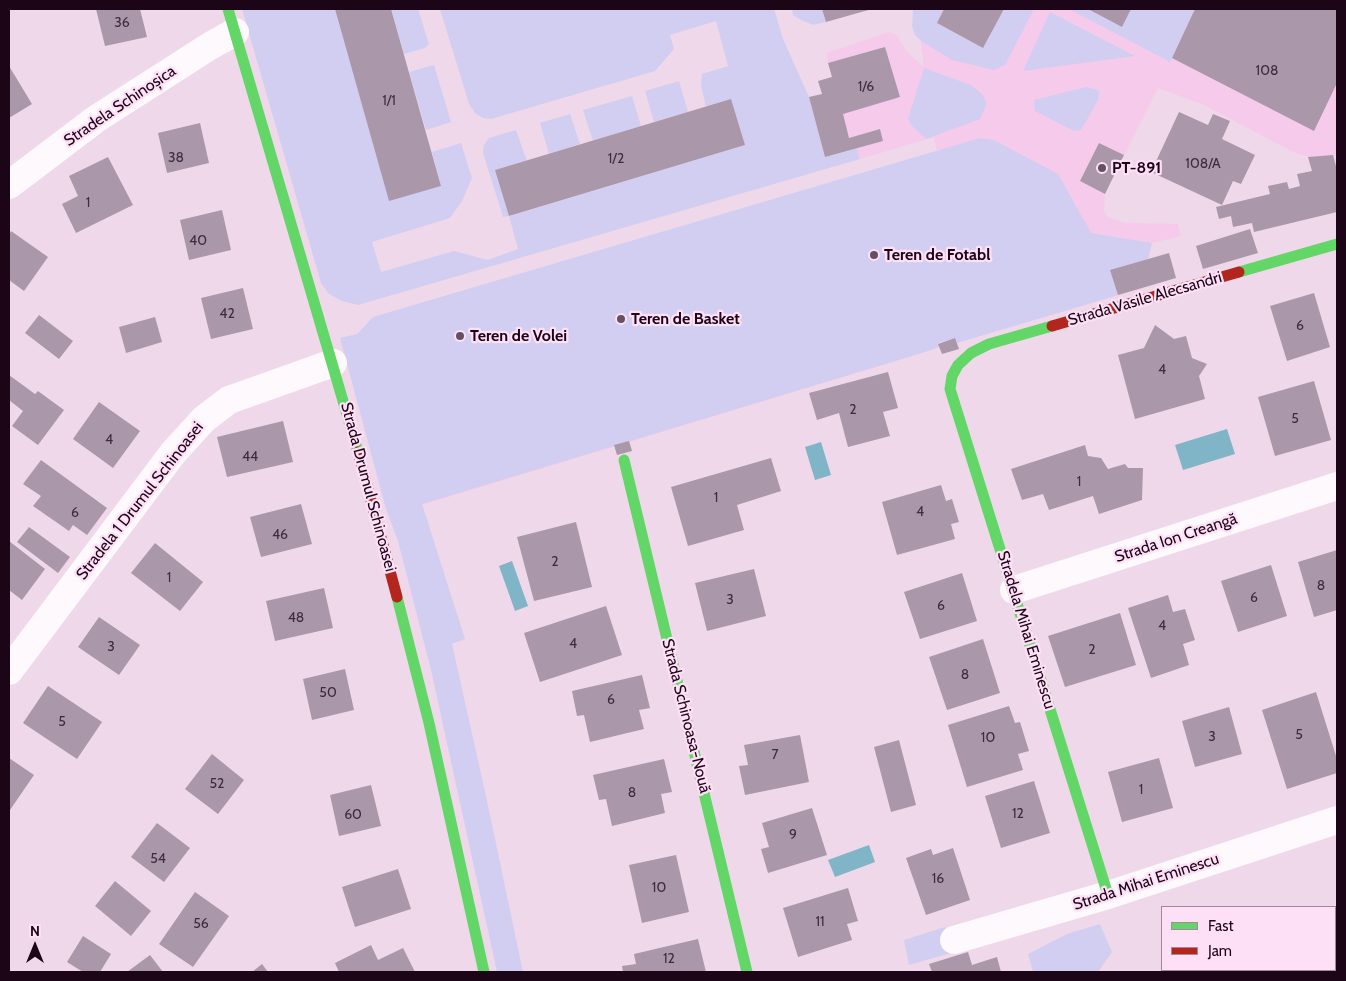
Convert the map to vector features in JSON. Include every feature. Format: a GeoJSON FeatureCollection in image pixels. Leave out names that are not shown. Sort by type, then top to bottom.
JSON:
{"type":"FeatureCollection","features":[{"type":"Feature","properties":{"kind":"street","name":"Stradela Schinoșica"},"geometry":{"type":"LineString","coordinates":[[9,185],[96,119],[210,46],[231,21]]}},
{"type":"Feature","properties":{"kind":"street","name":"Strada Drumul Schinoasei"},"geometry":{"type":"LineString","coordinates":[[231,21],[333,362],[384,543],[429,723],[484,972]]}},
{"type":"Feature","properties":{"kind":"street","name":"Strada Vasile Alecsandri"},"geometry":{"type":"LineString","coordinates":[[958,365],[971,352],[989,344],[1337,244]]}},
{"type":"Feature","properties":{"kind":"street","name":"Stradela 1 Drumul Schinoasei"},"geometry":{"type":"LineString","coordinates":[[9,671],[173,453],[204,419],[229,400],[333,362]]}},
{"type":"Feature","properties":{"kind":"street","name":"Stradela Mihai Eminescu"},"geometry":{"type":"LineString","coordinates":[[958,365],[952,376],[950,389],[1108,895]]}},
{"type":"Feature","properties":{"kind":"street","name":"Strada Schinoasa-Nouă"},"geometry":{"type":"LineString","coordinates":[[624,460],[747,972]]}},
{"type":"Feature","properties":{"kind":"street","name":"Strada Ion Creangă"},"geometry":{"type":"LineString","coordinates":[[1014,590],[1337,486]]}},
{"type":"Feature","properties":{"kind":"street","name":"Strada Mihai Eminescu"},"geometry":{"type":"LineString","coordinates":[[954,940],[1108,895],[1337,820]]}},
{"type":"Feature","properties":{"kind":"shaded area"},"geometry":{"type":"Polygon","coordinates":[[[242,9],[335,9],[389,200],[441,186],[432,152],[461,143],[472,178],[462,201],[450,218],[372,242],[381,272],[454,251],[488,260],[518,249],[509,216],[503,217],[483,153],[484,145],[489,138],[516,130],[527,161],[495,170],[510,216],[745,145],[731,100],[706,107],[701,86],[702,74],[728,66],[716,21],[670,35],[674,49],[655,71],[491,119],[483,118],[476,114],[469,104],[440,9],[774,9],[783,39],[809,97],[825,157],[857,148],[860,159],[358,305],[342,301],[329,294],[321,283],[242,9]]]}},
{"type":"Feature","properties":{"kind":"shaded area"},"geometry":{"type":"Polygon","coordinates":[[[391,9],[418,9],[429,44],[425,48],[404,54],[391,9]]]}},
{"type":"Feature","properties":{"kind":"shaded area"},"geometry":{"type":"Polygon","coordinates":[[[792,9],[822,9],[826,22],[813,25],[793,15],[792,9]]]}},
{"type":"Feature","properties":{"kind":"shaded area"},"geometry":{"type":"Polygon","coordinates":[[[913,9],[944,9],[937,23],[983,48],[1004,9],[1034,9],[1005,65],[994,70],[952,60],[921,41],[915,35],[912,26],[913,9]]]}},
{"type":"Feature","properties":{"kind":"shaded area"},"geometry":{"type":"Polygon","coordinates":[[[924,9],[1337,9],[1337,155],[1308,157],[1291,151],[1204,105],[1158,88],[1124,155],[1099,143],[1080,181],[1105,194],[1104,211],[1108,217],[1126,223],[1178,224],[1181,236],[1152,243],[1148,259],[1156,284],[957,343],[955,338],[938,343],[939,347],[925,352],[402,511],[373,317],[937,152],[934,137],[860,159],[857,148],[883,141],[880,130],[849,138],[828,63],[827,53],[889,32],[897,35],[906,51],[924,67],[918,21],[924,9]]]}},
{"type":"Feature","properties":{"kind":"shaded area"},"geometry":{"type":"Polygon","coordinates":[[[1069,9],[1088,9],[1122,27],[1131,9],[1195,9],[1170,62],[1069,9]]]}},
{"type":"Feature","properties":{"kind":"shaded area"},"geometry":{"type":"Polygon","coordinates":[[[1050,12],[1135,56],[1023,71],[1050,12]]]}},
{"type":"Feature","properties":{"kind":"shaded area"},"geometry":{"type":"Polygon","coordinates":[[[434,65],[451,122],[426,130],[409,72],[434,65]]]}},
{"type":"Feature","properties":{"kind":"shaded area"},"geometry":{"type":"Polygon","coordinates":[[[924,68],[971,85],[982,94],[987,103],[980,119],[926,139],[912,126],[908,119],[924,68]]]}},
{"type":"Feature","properties":{"kind":"shaded area"},"geometry":{"type":"Polygon","coordinates":[[[679,81],[688,112],[654,122],[645,91],[679,81]]]}},
{"type":"Feature","properties":{"kind":"shaded area"},"geometry":{"type":"Polygon","coordinates":[[[1086,87],[1098,90],[1099,94],[1098,100],[1081,130],[1074,131],[1035,111],[1034,100],[1086,87]]]}},
{"type":"Feature","properties":{"kind":"shaded area"},"geometry":{"type":"Polygon","coordinates":[[[632,96],[641,126],[593,141],[583,110],[632,96]]]}},
{"type":"Feature","properties":{"kind":"shaded area"},"geometry":{"type":"Polygon","coordinates":[[[570,114],[580,144],[549,154],[540,123],[570,114]]]}},
{"type":"Feature","properties":{"kind":"shaded area"},"geometry":{"type":"Polygon","coordinates":[[[980,138],[994,140],[1058,174],[1091,233],[1152,243],[1148,259],[1111,270],[1118,295],[957,343],[955,338],[938,343],[939,347],[925,352],[422,504],[465,639],[452,644],[523,972],[497,972],[431,670],[398,541],[386,509],[340,338],[357,334],[373,317],[980,138]]]}},
{"type":"Feature","properties":{"kind":"shaded area"},"geometry":{"type":"Polygon","coordinates":[[[1100,924],[1112,952],[1098,972],[1033,972],[1028,954],[1067,934],[1100,924]]]}},
{"type":"Feature","properties":{"kind":"shaded area"},"geometry":{"type":"Polygon","coordinates":[[[945,927],[954,952],[909,965],[904,940],[945,927]]]}},
{"type":"Feature","properties":{"kind":"water"},"geometry":{"type":"Polygon","coordinates":[[[1227,429],[1235,454],[1183,470],[1175,445],[1227,429]]]}},
{"type":"Feature","properties":{"kind":"water"},"geometry":{"type":"Polygon","coordinates":[[[821,442],[831,475],[815,480],[805,447],[821,442]]]}},
{"type":"Feature","properties":{"kind":"water"},"geometry":{"type":"Polygon","coordinates":[[[512,561],[528,606],[515,611],[499,566],[512,561]]]}},
{"type":"Feature","properties":{"kind":"water"},"geometry":{"type":"Polygon","coordinates":[[[869,845],[875,862],[835,877],[828,860],[869,845]]]}},
{"type":"Feature","properties":{"kind":"building"},"geometry":{"type":"Polygon","coordinates":[[[96,9],[140,9],[147,37],[105,46],[96,9]]]}},
{"type":"Feature","properties":{"kind":"building"},"geometry":{"type":"Polygon","coordinates":[[[335,9],[391,9],[441,186],[389,201],[335,9]]]}},
{"type":"Feature","properties":{"kind":"building"},"geometry":{"type":"Polygon","coordinates":[[[822,9],[872,9],[826,22],[822,9]]]}},
{"type":"Feature","properties":{"kind":"building"},"geometry":{"type":"Polygon","coordinates":[[[944,9],[1004,9],[983,48],[937,23],[944,9]]]}},
{"type":"Feature","properties":{"kind":"building"},"geometry":{"type":"Polygon","coordinates":[[[1088,9],[1131,9],[1122,27],[1088,9]]]}},
{"type":"Feature","properties":{"kind":"building"},"geometry":{"type":"Polygon","coordinates":[[[1195,9],[1337,9],[1337,83],[1314,131],[1172,58],[1195,9]]]}},
{"type":"Feature","properties":{"kind":"building"},"geometry":{"type":"Polygon","coordinates":[[[885,47],[900,97],[843,114],[849,138],[880,129],[883,141],[825,157],[809,97],[822,94],[818,81],[832,77],[828,63],[885,47]]]}},
{"type":"Feature","properties":{"kind":"building"},"geometry":{"type":"Polygon","coordinates":[[[9,66],[32,104],[9,118],[9,66]]]}},
{"type":"Feature","properties":{"kind":"building"},"geometry":{"type":"Polygon","coordinates":[[[731,99],[745,145],[509,216],[495,170],[731,99]]]}},
{"type":"Feature","properties":{"kind":"building"},"geometry":{"type":"Polygon","coordinates":[[[1179,112],[1208,125],[1213,114],[1230,121],[1222,139],[1255,155],[1241,184],[1233,181],[1222,205],[1151,172],[1179,112]]]}},
{"type":"Feature","properties":{"kind":"building"},"geometry":{"type":"Polygon","coordinates":[[[200,123],[209,163],[167,173],[158,133],[200,123]]]}},
{"type":"Feature","properties":{"kind":"building","name":"PT-891"},"geometry":{"type":"Polygon","coordinates":[[[1099,143],[1124,155],[1105,194],[1080,181],[1099,143]]]}},
{"type":"Feature","properties":{"kind":"building"},"geometry":{"type":"Polygon","coordinates":[[[1333,155],[1337,170],[1337,212],[1254,232],[1252,223],[1233,227],[1231,216],[1219,219],[1216,207],[1270,194],[1268,186],[1287,182],[1289,189],[1300,186],[1297,174],[1312,171],[1308,157],[1333,155]]]}},
{"type":"Feature","properties":{"kind":"building"},"geometry":{"type":"Polygon","coordinates":[[[108,157],[133,205],[76,233],[62,204],[78,196],[69,176],[108,157]]]}},
{"type":"Feature","properties":{"kind":"building"},"geometry":{"type":"Polygon","coordinates":[[[222,210],[231,250],[189,260],[180,220],[222,210]]]}},
{"type":"Feature","properties":{"kind":"building"},"geometry":{"type":"Polygon","coordinates":[[[1250,229],[1258,253],[1203,269],[1196,246],[1250,229]]]}},
{"type":"Feature","properties":{"kind":"building"},"geometry":{"type":"Polygon","coordinates":[[[11,231],[48,257],[24,291],[9,280],[9,235],[11,231]]]}},
{"type":"Feature","properties":{"kind":"building"},"geometry":{"type":"Polygon","coordinates":[[[1169,253],[1176,278],[1118,295],[1110,270],[1169,253]]]}},
{"type":"Feature","properties":{"kind":"building"},"geometry":{"type":"Polygon","coordinates":[[[243,288],[253,329],[211,339],[201,298],[243,288]]]}},
{"type":"Feature","properties":{"kind":"building"},"geometry":{"type":"Polygon","coordinates":[[[1314,293],[1330,347],[1287,361],[1270,306],[1314,293]]]}},
{"type":"Feature","properties":{"kind":"building"},"geometry":{"type":"Polygon","coordinates":[[[39,315],[73,341],[59,359],[25,333],[39,315]]]}},
{"type":"Feature","properties":{"kind":"building"},"geometry":{"type":"Polygon","coordinates":[[[155,317],[162,342],[126,353],[119,327],[155,317]]]}},
{"type":"Feature","properties":{"kind":"building"},"geometry":{"type":"Polygon","coordinates":[[[1155,325],[1174,339],[1186,336],[1192,358],[1207,364],[1199,376],[1205,399],[1135,419],[1118,355],[1144,348],[1155,325]]]}},
{"type":"Feature","properties":{"kind":"building"},"geometry":{"type":"Polygon","coordinates":[[[955,338],[959,349],[942,354],[938,344],[955,338]]]}},
{"type":"Feature","properties":{"kind":"building"},"geometry":{"type":"Polygon","coordinates":[[[888,372],[898,408],[883,412],[890,436],[848,447],[839,413],[817,420],[809,393],[888,372]]]}},
{"type":"Feature","properties":{"kind":"building"},"geometry":{"type":"Polygon","coordinates":[[[9,375],[35,394],[38,391],[64,410],[38,445],[12,426],[23,411],[9,400],[9,375]]]}},
{"type":"Feature","properties":{"kind":"building"},"geometry":{"type":"Polygon","coordinates":[[[1314,381],[1331,440],[1275,456],[1258,397],[1314,381]]]}},
{"type":"Feature","properties":{"kind":"building"},"geometry":{"type":"Polygon","coordinates":[[[99,402],[140,431],[113,468],[73,439],[99,402]]]}},
{"type":"Feature","properties":{"kind":"building"},"geometry":{"type":"Polygon","coordinates":[[[283,421],[293,462],[227,477],[217,437],[283,421]]]}},
{"type":"Feature","properties":{"kind":"building"},"geometry":{"type":"Polygon","coordinates":[[[629,441],[632,451],[617,455],[614,445],[629,441]]]}},
{"type":"Feature","properties":{"kind":"building"},"geometry":{"type":"Polygon","coordinates":[[[1085,445],[1088,456],[1101,458],[1108,469],[1125,464],[1128,468],[1143,468],[1142,500],[1099,514],[1093,496],[1049,510],[1043,494],[1022,500],[1011,469],[1085,445]]]}},
{"type":"Feature","properties":{"kind":"building"},"geometry":{"type":"Polygon","coordinates":[[[771,458],[781,491],[737,505],[744,530],[688,546],[671,487],[771,458]]]}},
{"type":"Feature","properties":{"kind":"building"},"geometry":{"type":"Polygon","coordinates":[[[41,460],[107,508],[87,535],[73,525],[69,531],[33,506],[41,496],[23,484],[41,460]]]}},
{"type":"Feature","properties":{"kind":"building"},"geometry":{"type":"Polygon","coordinates":[[[941,485],[946,501],[952,499],[959,522],[951,524],[955,539],[897,555],[882,502],[941,485]]]}},
{"type":"Feature","properties":{"kind":"building"},"geometry":{"type":"Polygon","coordinates":[[[301,504],[312,544],[261,557],[250,517],[301,504]]]}},
{"type":"Feature","properties":{"kind":"building"},"geometry":{"type":"Polygon","coordinates":[[[576,522],[592,587],[534,601],[517,537],[576,522]]]}},
{"type":"Feature","properties":{"kind":"building"},"geometry":{"type":"Polygon","coordinates":[[[29,527],[70,557],[58,573],[17,542],[29,527]]]}},
{"type":"Feature","properties":{"kind":"building"},"geometry":{"type":"Polygon","coordinates":[[[9,541],[45,569],[22,600],[9,590],[9,541]]]}},
{"type":"Feature","properties":{"kind":"building"},"geometry":{"type":"Polygon","coordinates":[[[155,543],[203,582],[180,611],[131,573],[155,543]]]}},
{"type":"Feature","properties":{"kind":"building"},"geometry":{"type":"Polygon","coordinates":[[[1337,550],[1337,610],[1314,617],[1298,562],[1337,550]]]}},
{"type":"Feature","properties":{"kind":"building"},"geometry":{"type":"Polygon","coordinates":[[[1271,565],[1287,616],[1238,632],[1221,581],[1271,565]]]}},
{"type":"Feature","properties":{"kind":"building"},"geometry":{"type":"Polygon","coordinates":[[[754,569],[766,616],[707,631],[695,583],[754,569]]]}},
{"type":"Feature","properties":{"kind":"building"},"geometry":{"type":"Polygon","coordinates":[[[962,573],[977,621],[920,639],[904,592],[962,573]]]}},
{"type":"Feature","properties":{"kind":"building"},"geometry":{"type":"Polygon","coordinates":[[[324,588],[333,628],[275,641],[266,601],[324,588]]]}},
{"type":"Feature","properties":{"kind":"building"},"geometry":{"type":"Polygon","coordinates":[[[1168,595],[1173,612],[1185,609],[1195,640],[1183,644],[1189,665],[1151,678],[1128,608],[1168,595]]]}},
{"type":"Feature","properties":{"kind":"building"},"geometry":{"type":"Polygon","coordinates":[[[606,606],[622,655],[540,682],[524,633],[606,606]]]}},
{"type":"Feature","properties":{"kind":"building"},"geometry":{"type":"Polygon","coordinates":[[[1120,613],[1136,665],[1065,687],[1048,636],[1120,613]]]}},
{"type":"Feature","properties":{"kind":"building"},"geometry":{"type":"Polygon","coordinates":[[[99,617],[140,645],[119,675],[78,647],[99,617]]]}},
{"type":"Feature","properties":{"kind":"building"},"geometry":{"type":"Polygon","coordinates":[[[983,639],[1000,693],[947,710],[929,657],[983,639]]]}},
{"type":"Feature","properties":{"kind":"building"},"geometry":{"type":"Polygon","coordinates":[[[345,669],[354,710],[312,720],[303,679],[345,669]]]}},
{"type":"Feature","properties":{"kind":"building"},"geometry":{"type":"Polygon","coordinates":[[[642,675],[650,708],[639,710],[644,729],[590,742],[584,715],[577,716],[572,691],[642,675]]]}},
{"type":"Feature","properties":{"kind":"building"},"geometry":{"type":"Polygon","coordinates":[[[48,686],[102,722],[77,759],[23,723],[48,686]]]}},
{"type":"Feature","properties":{"kind":"building"},"geometry":{"type":"Polygon","coordinates":[[[1316,692],[1337,759],[1337,773],[1287,789],[1262,710],[1316,692]]]}},
{"type":"Feature","properties":{"kind":"building"},"geometry":{"type":"Polygon","coordinates":[[[1009,706],[1015,723],[1020,722],[1029,751],[1018,754],[1023,770],[967,787],[948,725],[1009,706]]]}},
{"type":"Feature","properties":{"kind":"building"},"geometry":{"type":"Polygon","coordinates":[[[1229,707],[1242,754],[1195,767],[1182,721],[1229,707]]]}},
{"type":"Feature","properties":{"kind":"building"},"geometry":{"type":"Polygon","coordinates":[[[800,735],[809,782],[745,795],[739,766],[748,765],[744,745],[800,735]]]}},
{"type":"Feature","properties":{"kind":"building"},"geometry":{"type":"Polygon","coordinates":[[[899,740],[916,805],[891,812],[874,747],[899,740]]]}},
{"type":"Feature","properties":{"kind":"building"},"geometry":{"type":"Polygon","coordinates":[[[212,754],[244,780],[218,814],[185,789],[212,754]]]}},
{"type":"Feature","properties":{"kind":"building"},"geometry":{"type":"Polygon","coordinates":[[[9,758],[34,775],[10,810],[9,809],[9,758]]]}},
{"type":"Feature","properties":{"kind":"building"},"geometry":{"type":"Polygon","coordinates":[[[1159,758],[1173,808],[1122,822],[1108,772],[1159,758]]]}},
{"type":"Feature","properties":{"kind":"building"},"geometry":{"type":"Polygon","coordinates":[[[664,759],[672,792],[661,794],[665,813],[612,826],[606,799],[599,800],[593,775],[664,759]]]}},
{"type":"Feature","properties":{"kind":"building"},"geometry":{"type":"Polygon","coordinates":[[[1034,781],[1050,833],[1001,848],[985,796],[1034,781]]]}},
{"type":"Feature","properties":{"kind":"building"},"geometry":{"type":"Polygon","coordinates":[[[371,785],[381,826],[339,836],[330,795],[371,785]]]}},
{"type":"Feature","properties":{"kind":"building"},"geometry":{"type":"Polygon","coordinates":[[[812,808],[827,855],[768,873],[761,849],[769,847],[762,823],[812,808]]]}},
{"type":"Feature","properties":{"kind":"building"},"geometry":{"type":"Polygon","coordinates":[[[157,823],[190,848],[164,882],[131,857],[157,823]]]}},
{"type":"Feature","properties":{"kind":"building"},"geometry":{"type":"Polygon","coordinates":[[[953,848],[970,900],[926,915],[906,858],[931,849],[933,855],[953,848]]]}},
{"type":"Feature","properties":{"kind":"building"},"geometry":{"type":"Polygon","coordinates":[[[676,855],[689,912],[642,923],[629,865],[676,855]]]}},
{"type":"Feature","properties":{"kind":"building"},"geometry":{"type":"Polygon","coordinates":[[[398,869],[411,909],[355,927],[342,887],[398,869]]]}},
{"type":"Feature","properties":{"kind":"building"},"geometry":{"type":"Polygon","coordinates":[[[115,881],[151,911],[131,936],[95,906],[115,881]]]}},
{"type":"Feature","properties":{"kind":"building"},"geometry":{"type":"Polygon","coordinates":[[[848,888],[858,921],[847,924],[852,940],[798,957],[783,908],[848,888]]]}},
{"type":"Feature","properties":{"kind":"building"},"geometry":{"type":"Polygon","coordinates":[[[195,892],[229,916],[193,967],[159,944],[195,892]]]}},
{"type":"Feature","properties":{"kind":"building"},"geometry":{"type":"Polygon","coordinates":[[[83,936],[111,954],[100,972],[83,972],[67,962],[83,936]]]}},
{"type":"Feature","properties":{"kind":"building"},"geometry":{"type":"Polygon","coordinates":[[[698,939],[706,972],[623,972],[622,966],[636,964],[634,954],[698,939]]]}},
{"type":"Feature","properties":{"kind":"building"},"geometry":{"type":"Polygon","coordinates":[[[371,945],[378,960],[403,948],[415,972],[339,972],[335,963],[371,945]]]}},
{"type":"Feature","properties":{"kind":"building"},"geometry":{"type":"Polygon","coordinates":[[[968,952],[972,965],[997,957],[1001,972],[932,972],[929,964],[968,952]]]}},
{"type":"Feature","properties":{"kind":"building"},"geometry":{"type":"Polygon","coordinates":[[[150,955],[163,972],[127,972],[150,955]]]}},
{"type":"Feature","properties":{"kind":"building"},"geometry":{"type":"Polygon","coordinates":[[[262,964],[268,972],[252,972],[262,964]]]}},
{"type":"Feature","properties":{"kind":"traffic: fast"},"geometry":{"type":"LineString","coordinates":[[228,9],[358,452]]}},
{"type":"Feature","properties":{"kind":"traffic: fast"},"geometry":{"type":"LineString","coordinates":[[1239,272],[1337,244]]}},
{"type":"Feature","properties":{"kind":"traffic: fast"},"geometry":{"type":"LineString","coordinates":[[1052,326],[989,344],[971,353],[958,365],[952,376],[950,389],[1108,895]]}},
{"type":"Feature","properties":{"kind":"traffic: fast"},"geometry":{"type":"LineString","coordinates":[[624,460],[747,972]]}},
{"type":"Feature","properties":{"kind":"traffic: fast"},"geometry":{"type":"LineString","coordinates":[[397,597],[429,723],[484,972]]}},
{"type":"Feature","properties":{"kind":"traffic: jam"},"geometry":{"type":"LineString","coordinates":[[1052,326],[1239,272]]}},
{"type":"Feature","properties":{"kind":"traffic: jam"},"geometry":{"type":"LineString","coordinates":[[358,452],[397,597]]}},
{"type":"Feature","properties":{"kind":"place","name":"PT-891"},"geometry":{"type":"Point","coordinates":[1102,168]}},
{"type":"Feature","properties":{"kind":"place","name":"Teren de Fotabl"},"geometry":{"type":"Point","coordinates":[874,255]}},
{"type":"Feature","properties":{"kind":"place","name":"Teren de Basket"},"geometry":{"type":"Point","coordinates":[621,319]}},
{"type":"Feature","properties":{"kind":"place","name":"Teren de Volei"},"geometry":{"type":"Point","coordinates":[460,336]}}]}
